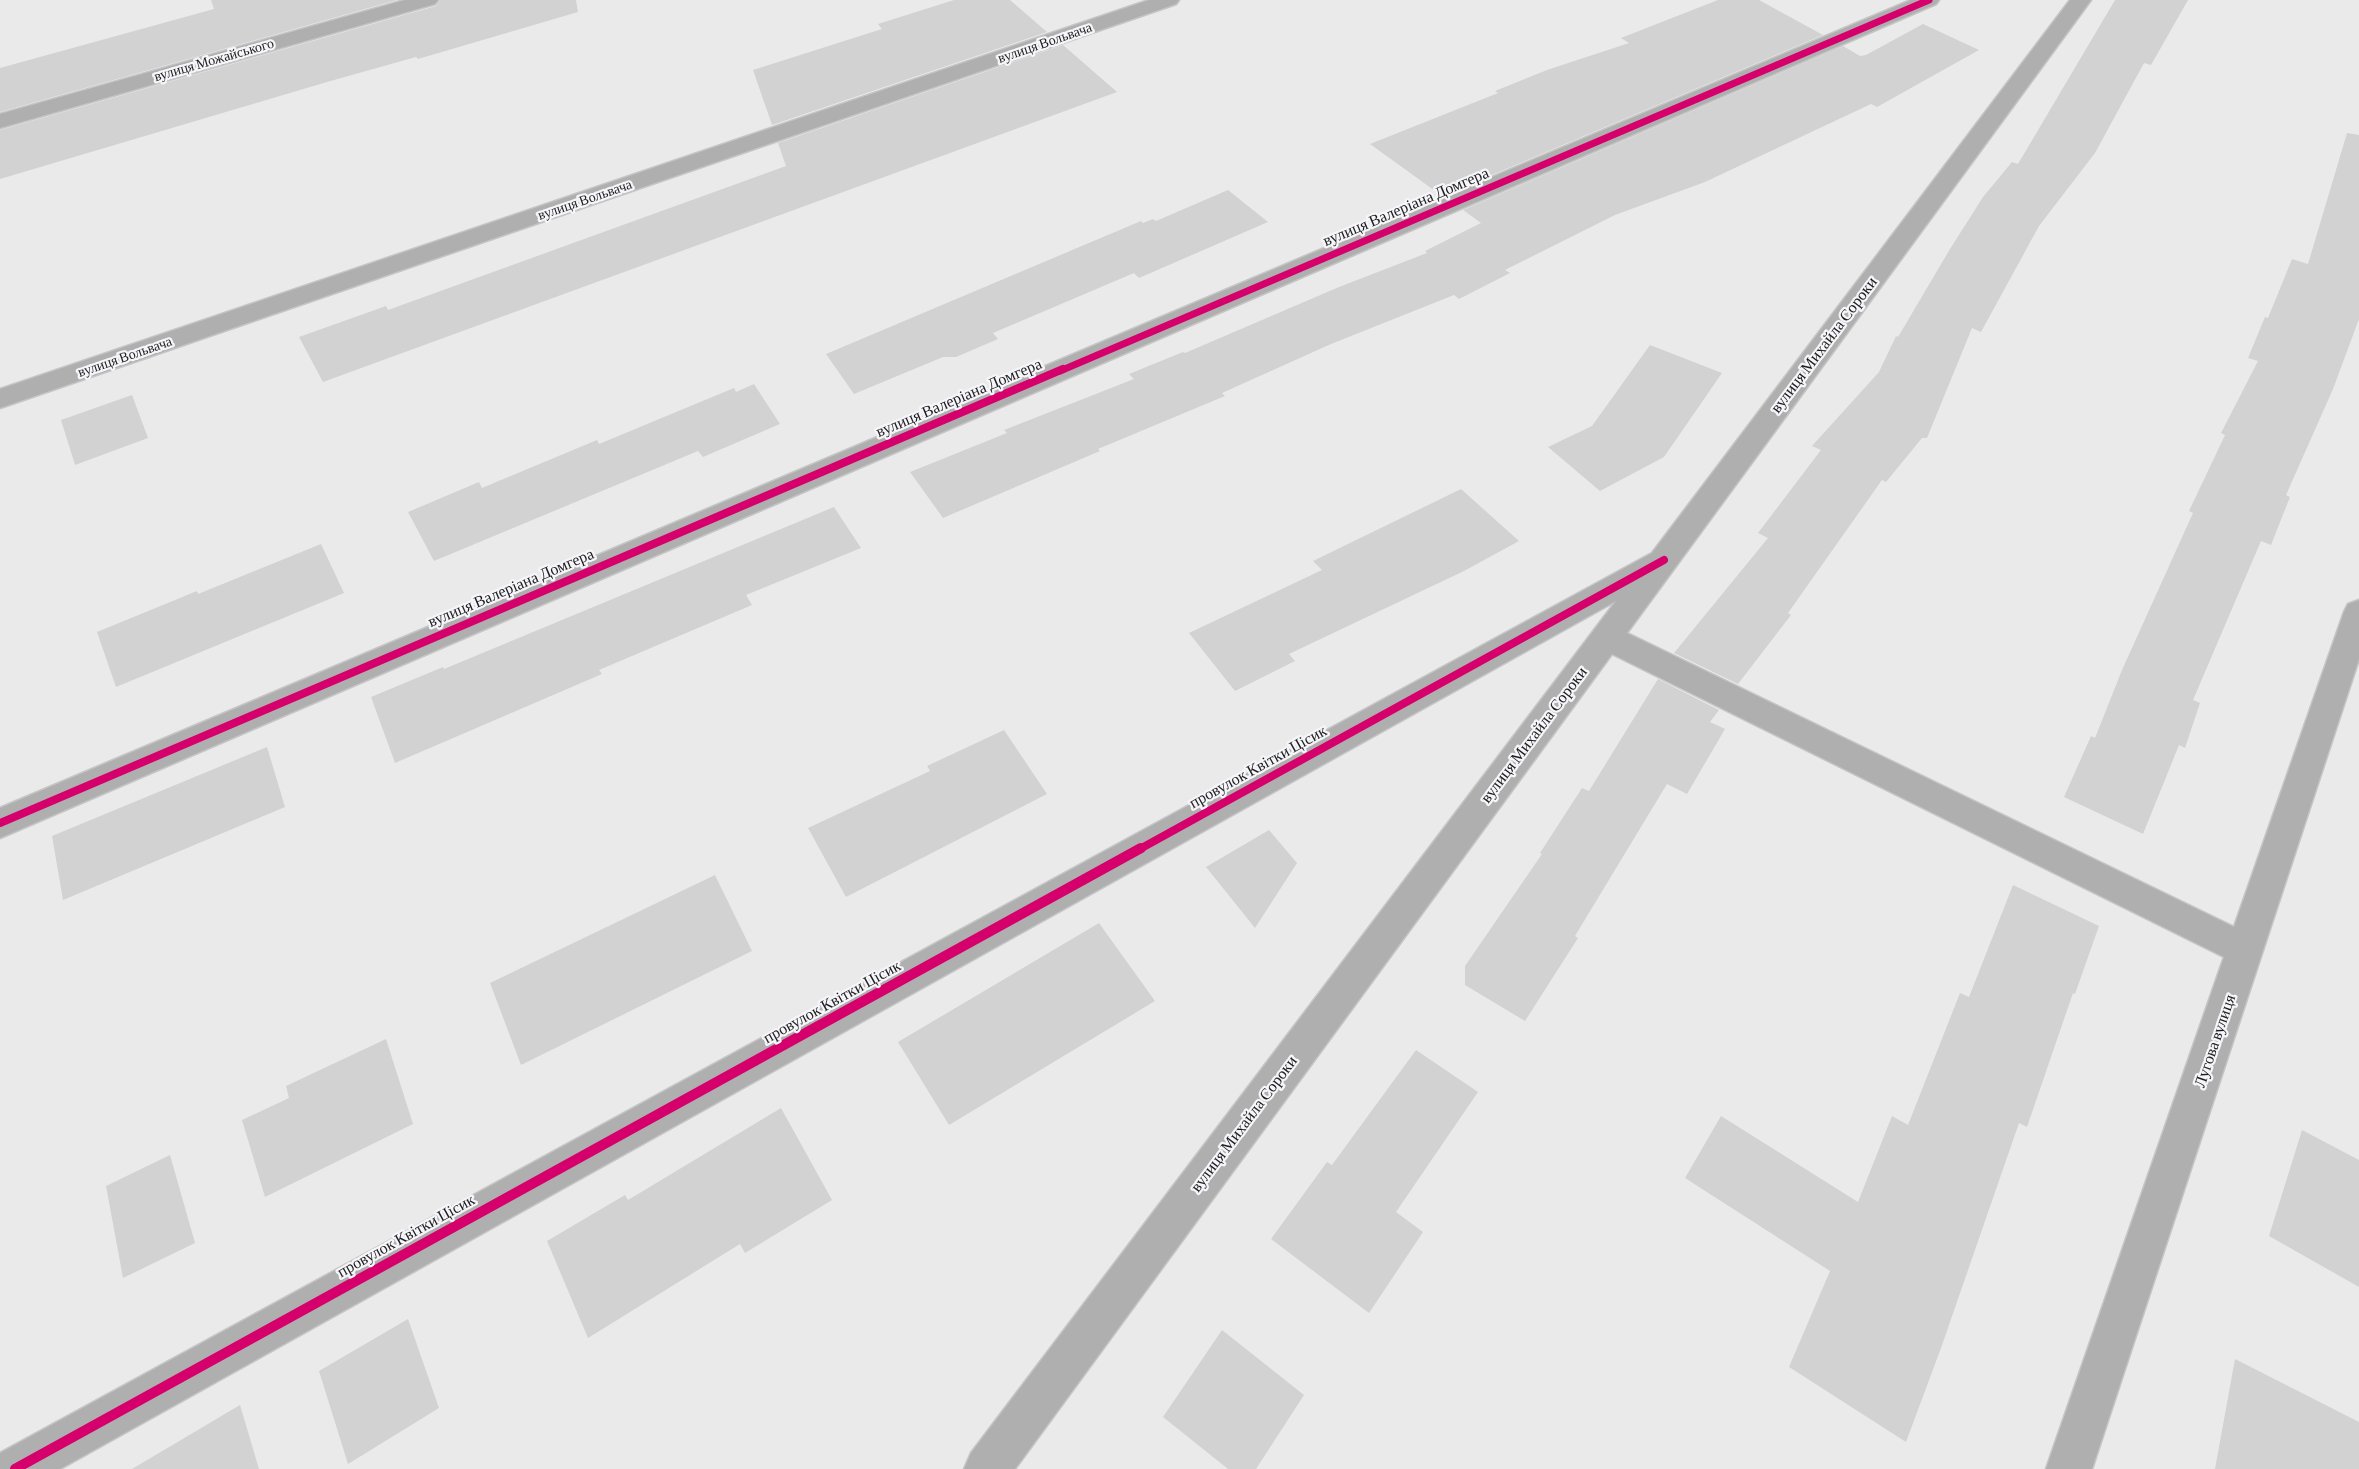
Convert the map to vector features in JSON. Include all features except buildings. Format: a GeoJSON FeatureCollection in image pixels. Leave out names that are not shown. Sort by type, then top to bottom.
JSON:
{"type":"FeatureCollection","features":[{"type":"Feature","properties":{"kind":"street","name":"вулиця Можайського"},"geometry":{"type":"LineString","coordinates":[[0,121],[428,0]]}},
{"type":"Feature","properties":{"kind":"street","name":"вулиця Вольвача"},"geometry":{"type":"LineString","coordinates":[[0,399],[1169,0]]}},
{"type":"Feature","properties":{"kind":"street","name":"вулиця Валеріана Домгера"},"geometry":{"type":"LineString","coordinates":[[0,823],[1929,0]]}},
{"type":"Feature","properties":{"kind":"street","name":"вулиця Михайла Сороки"},"geometry":{"type":"LineString","coordinates":[[987,1469],[2081,0]]}},
{"type":"Feature","properties":{"kind":"street","name":"провулок Квітки Цісик"},"geometry":{"type":"LineString","coordinates":[[15,1469],[1664,560]]}},
{"type":"Feature","properties":{"kind":"street","name":"Лугова вулиця"},"geometry":{"type":"LineString","coordinates":[[2069,1469],[2359,612]]}},
{"type":"Feature","properties":{"kind":"street"},"geometry":{"type":"LineString","coordinates":[[1606,637],[2246,950]]}},
{"type":"Feature","properties":{"kind":"cycle path"},"geometry":{"type":"LineString","coordinates":[[0,823],[1929,0]]}},
{"type":"Feature","properties":{"kind":"cycle path"},"geometry":{"type":"LineString","coordinates":[[15,1469],[1664,560]]}}]}
